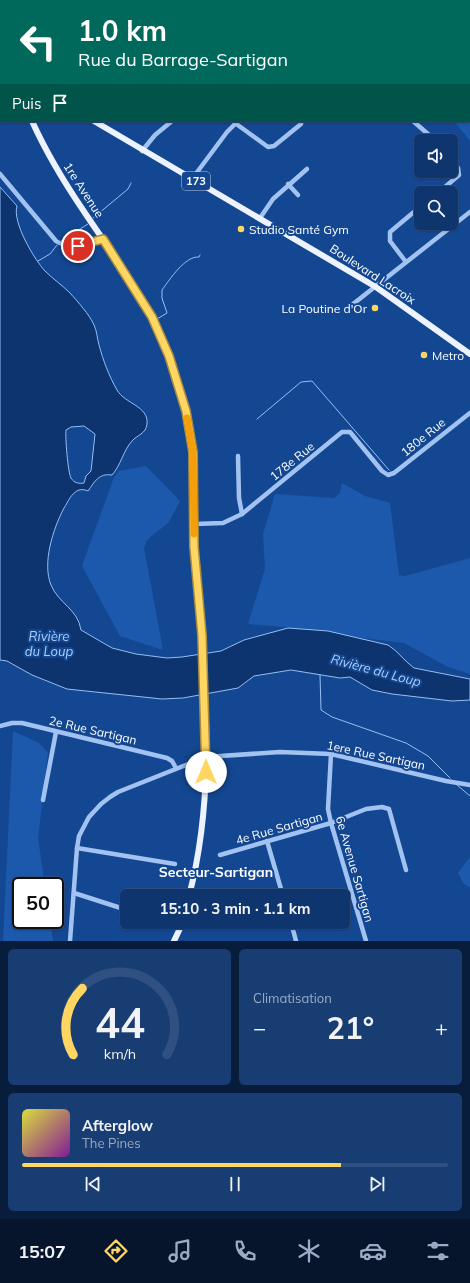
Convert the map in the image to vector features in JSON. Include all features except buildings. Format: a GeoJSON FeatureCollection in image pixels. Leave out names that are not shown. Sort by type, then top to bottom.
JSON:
{"type":"FeatureCollection","features":[{"type":"Feature","properties":{"kind":"main road","name":"1re Avenue"},"geometry":{"type":"LineString","coordinates":[[33,122],[71,192],[103,239],[152,317],[169,356],[186,411],[193,452],[194,524],[206,716],[206,806],[200,855],[191,889]]}},
{"type":"Feature","properties":{"kind":"main road","name":"Boulevard Lacroix"},"geometry":{"type":"LineString","coordinates":[[96,122],[376,287],[470,354]]}},
{"type":"Feature","properties":{"kind":"main road"},"geometry":{"type":"LineString","coordinates":[[174,941],[179,929]]}},
{"type":"Feature","properties":{"kind":"street"},"geometry":{"type":"LineString","coordinates":[[142,150],[155,135],[171,122]]}},
{"type":"Feature","properties":{"kind":"street"},"geometry":{"type":"LineString","coordinates":[[192,179],[237,122],[268,147],[274,146],[301,124]]}},
{"type":"Feature","properties":{"kind":"street"},"geometry":{"type":"LineString","coordinates":[[414,122],[428,134]]}},
{"type":"Feature","properties":{"kind":"street"},"geometry":{"type":"LineString","coordinates":[[260,218],[273,199],[288,184],[307,169]]}},
{"type":"Feature","properties":{"kind":"street"},"geometry":{"type":"LineString","coordinates":[[0,174],[56,242],[62,245],[78,246],[103,239]]}},
{"type":"Feature","properties":{"kind":"street"},"geometry":{"type":"LineString","coordinates":[[447,186],[457,178]]}},
{"type":"Feature","properties":{"kind":"street"},"geometry":{"type":"LineString","coordinates":[[288,184],[298,195]]}},
{"type":"Feature","properties":{"kind":"street"},"geometry":{"type":"LineString","coordinates":[[406,262],[390,241],[390,232],[414,212]]}},
{"type":"Feature","properties":{"kind":"street"},"geometry":{"type":"LineString","coordinates":[[346,311],[470,212]]}},
{"type":"Feature","properties":{"kind":"street","name":"180e Rue"},"geometry":{"type":"LineString","coordinates":[[388,475],[394,473],[470,413]]}},
{"type":"Feature","properties":{"kind":"street","name":"178e Rue"},"geometry":{"type":"LineString","coordinates":[[194,524],[223,523],[242,514],[342,432],[346,431],[352,434],[382,471],[388,475]]}},
{"type":"Feature","properties":{"kind":"street"},"geometry":{"type":"LineString","coordinates":[[238,456],[239,498],[242,514]]}},
{"type":"Feature","properties":{"kind":"street","name":"2e Rue Sartigan"},"geometry":{"type":"LineString","coordinates":[[0,726],[12,722],[22,723],[167,758],[172,761],[176,768]]}},
{"type":"Feature","properties":{"kind":"street"},"geometry":{"type":"LineString","coordinates":[[43,800],[56,732]]}},
{"type":"Feature","properties":{"kind":"street","name":"1ere Rue Sartigan"},"geometry":{"type":"LineString","coordinates":[[70,941],[77,848],[79,836],[89,817],[101,804],[118,792],[176,768],[206,757],[280,752],[331,754],[446,781],[470,785]]}},
{"type":"Feature","properties":{"kind":"street","name":"6e Avenue Sartigan"},"geometry":{"type":"LineString","coordinates":[[331,754],[328,809],[330,823],[366,941]]}},
{"type":"Feature","properties":{"kind":"street","name":"4e Rue Sartigan"},"geometry":{"type":"LineString","coordinates":[[220,855],[330,823],[366,809],[382,807],[389,809],[406,870]]}},
{"type":"Feature","properties":{"kind":"street"},"geometry":{"type":"LineString","coordinates":[[267,841],[281,889]]}},
{"type":"Feature","properties":{"kind":"street"},"geometry":{"type":"LineString","coordinates":[[77,848],[175,864]]}},
{"type":"Feature","properties":{"kind":"street"},"geometry":{"type":"LineString","coordinates":[[74,893],[120,908]]}},
{"type":"Feature","properties":{"kind":"street"},"geometry":{"type":"LineString","coordinates":[[292,929],[296,941]]}},
{"type":"Feature","properties":{"kind":"shaded area"},"geometry":{"type":"Polygon","coordinates":[[[455,122],[470,122],[470,141],[455,122]]]}},
{"type":"Feature","properties":{"kind":"shaded area"},"geometry":{"type":"Polygon","coordinates":[[[146,466],[180,501],[169,522],[147,540],[144,548],[163,650],[120,636],[82,566],[114,477],[119,471],[146,466]]]}},
{"type":"Feature","properties":{"kind":"shaded area"},"geometry":{"type":"Polygon","coordinates":[[[342,483],[365,496],[390,503],[399,575],[405,576],[470,558],[470,674],[448,667],[404,643],[347,636],[328,631],[248,624],[265,569],[263,534],[275,494],[334,498],[340,493],[342,483]]]}},
{"type":"Feature","properties":{"kind":"shaded area"},"geometry":{"type":"Polygon","coordinates":[[[13,731],[39,743],[48,753],[38,838],[44,877],[12,877],[12,929],[51,929],[53,941],[3,941],[13,731]]]}},
{"type":"Feature","properties":{"kind":"shaded area"},"geometry":{"type":"Polygon","coordinates":[[[470,857],[470,888],[463,883],[458,873],[470,857]]]}},
{"type":"Feature","properties":{"kind":"water","name":"Rivière du Loup"},"geometry":{"type":"Polygon","coordinates":[[[0,187],[17,206],[16,213],[21,230],[35,258],[45,271],[70,293],[92,321],[96,330],[104,362],[117,390],[125,399],[140,409],[147,418],[145,430],[129,445],[118,467],[112,475],[104,475],[98,478],[88,491],[76,491],[64,508],[56,526],[48,557],[51,585],[58,597],[76,617],[81,630],[112,648],[136,654],[167,658],[221,651],[244,640],[288,628],[328,631],[388,645],[414,668],[470,679],[470,700],[452,701],[392,694],[372,690],[350,677],[340,678],[291,670],[254,676],[238,688],[183,698],[162,699],[67,689],[32,675],[7,661],[0,660],[0,187]],[[84,426],[71,427],[66,430],[70,475],[72,480],[77,483],[84,483],[86,476],[91,471],[95,434],[84,426]]]}},
{"type":"Feature","properties":{"kind":"waterway"},"geometry":{"type":"LineString","coordinates":[[93,218],[128,189],[131,183]]}},
{"type":"Feature","properties":{"kind":"waterway"},"geometry":{"type":"LineString","coordinates":[[61,241],[88,224]]}},
{"type":"Feature","properties":{"kind":"waterway"},"geometry":{"type":"LineString","coordinates":[[38,261],[50,254],[57,245]]}},
{"type":"Feature","properties":{"kind":"waterway"},"geometry":{"type":"LineString","coordinates":[[157,319],[167,313],[162,298],[162,290],[183,264],[188,260],[199,257],[200,255]]}},
{"type":"Feature","properties":{"kind":"waterway"},"geometry":{"type":"LineString","coordinates":[[257,419],[301,382],[312,381],[389,470]]}},
{"type":"Feature","properties":{"kind":"waterway"},"geometry":{"type":"LineString","coordinates":[[320,675],[321,710],[332,717],[406,743],[428,756],[450,778]]}},
{"type":"Feature","properties":{"kind":"waterway"},"geometry":{"type":"LineString","coordinates":[[457,785],[470,796]]}},
{"type":"Feature","properties":{"kind":"slow traffic"},"geometry":{"type":"LineString","coordinates":[[187,418],[193,452],[194,534]]}},
{"type":"Feature","properties":{"kind":"place","name":"Studio Santé Gym"},"geometry":{"type":"Point","coordinates":[241,229]}},
{"type":"Feature","properties":{"kind":"place","name":"La Poutine d'Or"},"geometry":{"type":"Point","coordinates":[375,308]}},
{"type":"Feature","properties":{"kind":"place","name":"Metro"},"geometry":{"type":"Point","coordinates":[424,355]}},
{"type":"Feature","properties":{"kind":"district","name":"Secteur-Sartigan"},"geometry":{"type":"Point","coordinates":[216,872]}},
{"type":"Feature","properties":{"kind":"route"},"geometry":{"type":"LineString","coordinates":[[78,246],[103,239],[130,280],[152,317],[169,356],[186,411],[193,452],[194,547],[202,635],[206,716],[206,772]]}}]}
